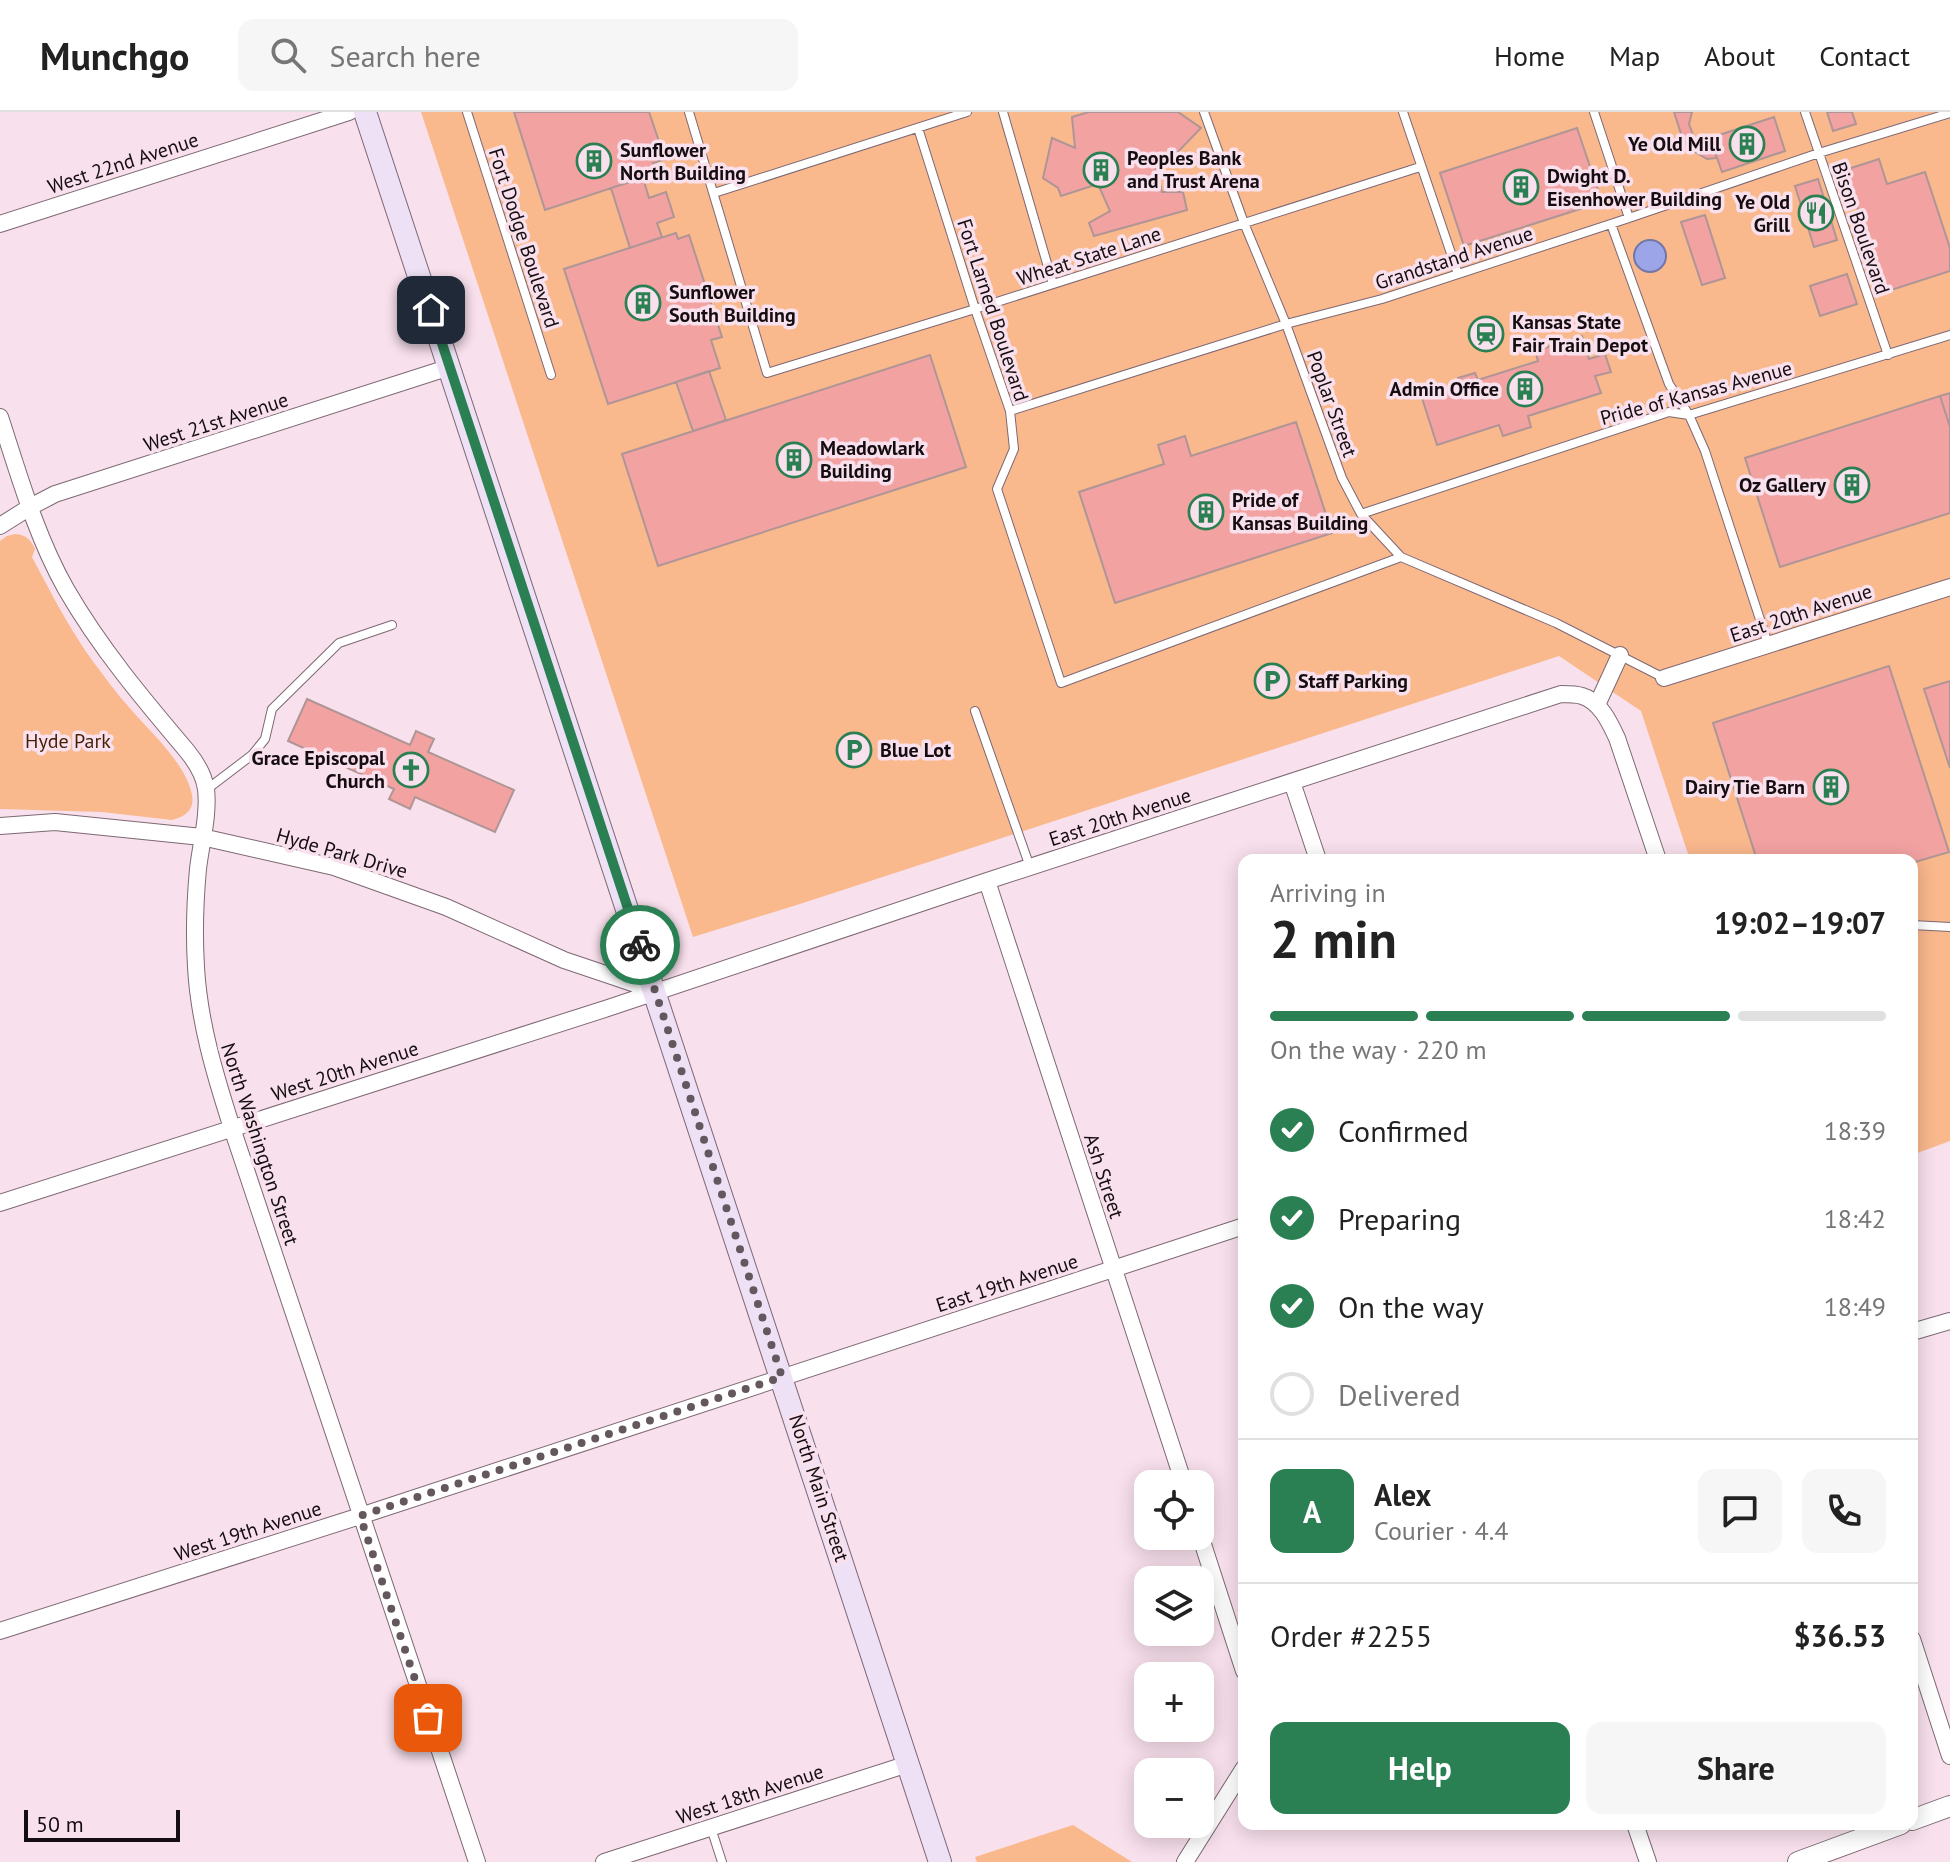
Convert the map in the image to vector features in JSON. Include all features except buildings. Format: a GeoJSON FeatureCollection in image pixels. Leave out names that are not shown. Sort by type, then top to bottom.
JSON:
{"type":"FeatureCollection","features":[{"type":"Feature","properties":{"kind":"main road","name":"North Main Street"},"geometry":{"type":"LineString","coordinates":[[365,112],[940,1862]]}},
{"type":"Feature","properties":{"kind":"street","name":"West 22nd Avenue"},"geometry":{"type":"LineString","coordinates":[[0,224],[349,112]]}},
{"type":"Feature","properties":{"kind":"street","name":"West 21st Avenue"},"geometry":{"type":"LineString","coordinates":[[0,526],[55,494],[450,367]]}},
{"type":"Feature","properties":{"kind":"street"},"geometry":{"type":"LineString","coordinates":[[0,417],[30,507],[59,575],[124,677],[197,764],[206,790]]}},
{"type":"Feature","properties":{"kind":"street","name":"East 20th Avenue"},"geometry":{"type":"LineString","coordinates":[[1664,678],[1950,587]]}},
{"type":"Feature","properties":{"kind":"street"},"geometry":{"type":"LineString","coordinates":[[1620,655],[1597,705],[1609,720],[1617,738],[1656,854]]}},
{"type":"Feature","properties":{"kind":"street","name":"East 20th Avenue"},"geometry":{"type":"LineString","coordinates":[[656,991],[1561,694],[1583,696],[1597,705]]}},
{"type":"Feature","properties":{"kind":"street"},"geometry":{"type":"LineString","coordinates":[[1292,782],[1316,854]]}},
{"type":"Feature","properties":{"kind":"street","name":"North Washington Street"},"geometry":{"type":"LineString","coordinates":[[206,790],[194,933],[204,1032],[232,1128],[477,1862]]}},
{"type":"Feature","properties":{"kind":"street","name":"Hyde Park Drive"},"geometry":{"type":"LineString","coordinates":[[0,826],[55,822],[202,837],[334,867],[446,907],[564,960],[656,991]]}},
{"type":"Feature","properties":{"kind":"street","name":"Ash Street"},"geometry":{"type":"LineString","coordinates":[[987,881],[1179,1470]]}},
{"type":"Feature","properties":{"kind":"street","name":"West 20th Avenue"},"geometry":{"type":"LineString","coordinates":[[0,1203],[656,991]]}},
{"type":"Feature","properties":{"kind":"street","name":"East 19th Avenue"},"geometry":{"type":"LineString","coordinates":[[782,1377],[1238,1228]]}},
{"type":"Feature","properties":{"kind":"street"},"geometry":{"type":"LineString","coordinates":[[1918,1330],[1950,1321]]}},
{"type":"Feature","properties":{"kind":"street","name":"West 19th Avenue"},"geometry":{"type":"LineString","coordinates":[[0,1631],[782,1377]]}},
{"type":"Feature","properties":{"kind":"street"},"geometry":{"type":"LineString","coordinates":[[1205,1550],[1238,1652]]}},
{"type":"Feature","properties":{"kind":"street"},"geometry":{"type":"LineString","coordinates":[[1918,1657],[1950,1756]]}},
{"type":"Feature","properties":{"kind":"street","name":"West 18th Avenue"},"geometry":{"type":"LineString","coordinates":[[604,1862],[908,1764]]}},
{"type":"Feature","properties":{"kind":"street"},"geometry":{"type":"LineString","coordinates":[[1185,1862],[1238,1778]]}},
{"type":"Feature","properties":{"kind":"street"},"geometry":{"type":"LineString","coordinates":[[1918,1818],[1950,1806]]}},
{"type":"Feature","properties":{"kind":"street"},"geometry":{"type":"LineString","coordinates":[[1637,1830],[1648,1862]]}},
{"type":"Feature","properties":{"kind":"street"},"geometry":{"type":"LineString","coordinates":[[1798,1862],[1885,1830]]}},
{"type":"Feature","properties":{"kind":"lane","name":"Fort Dodge Boulevard"},"geometry":{"type":"LineString","coordinates":[[467,112],[551,375]]}},
{"type":"Feature","properties":{"kind":"lane"},"geometry":{"type":"LineString","coordinates":[[689,112],[714,193],[967,112]]}},
{"type":"Feature","properties":{"kind":"lane"},"geometry":{"type":"LineString","coordinates":[[1003,112],[1053,284]]}},
{"type":"Feature","properties":{"kind":"lane","name":"Poplar Street"},"geometry":{"type":"LineString","coordinates":[[1204,112],[1342,478],[1361,514],[1401,557],[1556,623],[1664,678]]}},
{"type":"Feature","properties":{"kind":"lane"},"geometry":{"type":"LineString","coordinates":[[1403,112],[1458,274]]}},
{"type":"Feature","properties":{"kind":"lane"},"geometry":{"type":"LineString","coordinates":[[1594,112],[1629,218]]}},
{"type":"Feature","properties":{"kind":"lane","name":"Bison Boulevard"},"geometry":{"type":"LineString","coordinates":[[1805,112],[1888,355]]}},
{"type":"Feature","properties":{"kind":"lane","name":"Grandstand Avenue"},"geometry":{"type":"LineString","coordinates":[[1010,411],[1286,324],[1382,299],[1819,153],[1950,113]]}},
{"type":"Feature","properties":{"kind":"lane","name":"Fort Larned Boulevard"},"geometry":{"type":"LineString","coordinates":[[918,128],[1010,411],[1014,449],[997,489],[1061,683],[1401,557]]}},
{"type":"Feature","properties":{"kind":"lane","name":"Wheat State Lane"},"geometry":{"type":"LineString","coordinates":[[714,193],[767,373],[1420,167]]}},
{"type":"Feature","properties":{"kind":"lane"},"geometry":{"type":"LineString","coordinates":[[1611,224],[1669,384],[1689,415],[1705,451],[1768,644]]}},
{"type":"Feature","properties":{"kind":"lane","name":"Pride of Kansas Avenue"},"geometry":{"type":"LineString","coordinates":[[1361,514],[1669,412],[1689,415],[1950,335]]}},
{"type":"Feature","properties":{"kind":"lane"},"geometry":{"type":"LineString","coordinates":[[206,790],[252,755],[265,739],[272,709],[339,643],[392,625]]}},
{"type":"Feature","properties":{"kind":"lane"},"geometry":{"type":"LineString","coordinates":[[975,711],[1030,868]]}},
{"type":"Feature","properties":{"kind":"lane"},"geometry":{"type":"LineString","coordinates":[[1918,925],[1950,927]]}},
{"type":"Feature","properties":{"kind":"lane"},"geometry":{"type":"LineString","coordinates":[[711,1828],[722,1862]]}},
{"type":"Feature","properties":{"kind":"green space"},"geometry":{"type":"Polygon","coordinates":[[[421,112],[1950,112],[1950,1141],[1918,1153],[1918,854],[1688,854],[1641,711],[1559,656],[693,937],[421,112]]]}},
{"type":"Feature","properties":{"kind":"green space","name":"Hyde Park"},"geometry":{"type":"Polygon","coordinates":[[[15,534],[29,540],[35,549],[32,557],[94,663],[182,771],[193,800],[185,815],[172,820],[102,812],[0,809],[0,541],[15,534]]]}},
{"type":"Feature","properties":{"kind":"green space"},"geometry":{"type":"Polygon","coordinates":[[[1073,1825],[1132,1862],[977,1862],[975,1857],[1073,1825]]]}},
{"type":"Feature","properties":{"kind":"water"},"geometry":{"type":"Polygon","coordinates":[[[1650,240],[1661,245],[1666,256],[1661,267],[1650,272],[1639,267],[1634,256],[1639,245],[1650,240]]]}},
{"type":"Feature","properties":{"kind":"way so far"},"geometry":{"type":"LineString","coordinates":[[428,1718],[360,1516],[782,1377],[640,945]]}},
{"type":"Feature","properties":{"kind":"place","name":"Ye Old Mill"},"geometry":{"type":"Point","coordinates":[1747,144]}},
{"type":"Feature","properties":{"kind":"place","name":"Sunflower North Building"},"geometry":{"type":"Point","coordinates":[594,161]}},
{"type":"Feature","properties":{"kind":"place","name":"Peoples Bank and Trust Arena"},"geometry":{"type":"Point","coordinates":[1101,170]}},
{"type":"Feature","properties":{"kind":"place","name":"Dwight D. Eisenhower Building"},"geometry":{"type":"Point","coordinates":[1521,187]}},
{"type":"Feature","properties":{"kind":"place","name":"Ye Old Grill"},"geometry":{"type":"Point","coordinates":[1816,213]}},
{"type":"Feature","properties":{"kind":"place","name":"Sunflower South Building"},"geometry":{"type":"Point","coordinates":[643,303]}},
{"type":"Feature","properties":{"kind":"place","name":"Kansas State Fair Train Depot"},"geometry":{"type":"Point","coordinates":[1486,334]}},
{"type":"Feature","properties":{"kind":"place","name":"Admin Office"},"geometry":{"type":"Point","coordinates":[1525,389]}},
{"type":"Feature","properties":{"kind":"place","name":"Meadowlark Building"},"geometry":{"type":"Point","coordinates":[794,460]}},
{"type":"Feature","properties":{"kind":"place","name":"Oz Gallery"},"geometry":{"type":"Point","coordinates":[1852,485]}},
{"type":"Feature","properties":{"kind":"place","name":"Pride of Kansas Building"},"geometry":{"type":"Point","coordinates":[1206,512]}},
{"type":"Feature","properties":{"kind":"place","name":"Staff Parking"},"geometry":{"type":"Point","coordinates":[1272,681]}},
{"type":"Feature","properties":{"kind":"place","name":"Blue Lot"},"geometry":{"type":"Point","coordinates":[854,750]}},
{"type":"Feature","properties":{"kind":"place","name":"Grace Episcopal Church"},"geometry":{"type":"Point","coordinates":[411,770]}},
{"type":"Feature","properties":{"kind":"place","name":"Dairy Tie Barn"},"geometry":{"type":"Point","coordinates":[1831,787]}},
{"type":"Feature","properties":{"kind":"route"},"geometry":{"type":"LineString","coordinates":[[431,310],[640,945]]}}]}
